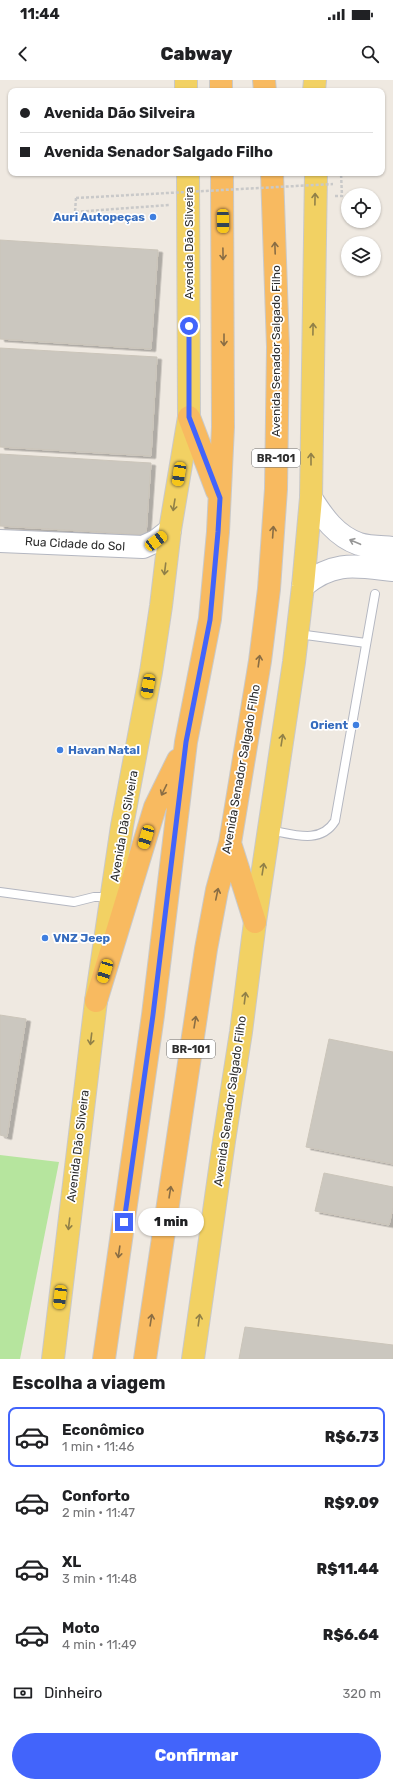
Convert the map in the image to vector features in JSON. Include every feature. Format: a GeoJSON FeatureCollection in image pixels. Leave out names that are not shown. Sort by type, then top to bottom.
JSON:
{"type":"FeatureCollection","features":[{"type":"Feature","properties":{"kind":"highway","name":"BR-101"},"geometry":{"type":"LineString","coordinates":[[104,1359],[152,1022],[186,742],[210,620],[220,498],[223,419],[222,176]]}},
{"type":"Feature","properties":{"kind":"highway","name":"Avenida Senador Salgado Filho"},"geometry":{"type":"LineString","coordinates":[[145,1359],[206,949],[217,890],[230,843],[260,662],[268,589],[276,489],[278,347],[272,176]]}},
{"type":"Feature","properties":{"kind":"highway"},"geometry":{"type":"LineString","coordinates":[[189,417],[220,498]]}},
{"type":"Feature","properties":{"kind":"highway"},"geometry":{"type":"LineString","coordinates":[[96,1000],[155,807],[186,742]]}},
{"type":"Feature","properties":{"kind":"highway"},"geometry":{"type":"LineString","coordinates":[[230,843],[254,922]]}},
{"type":"Feature","properties":{"kind":"main road","name":"Avenida Dão Silveira"},"geometry":{"type":"LineString","coordinates":[[53,1359],[96,1000],[122,826],[151,672],[170,530],[189,417],[188,176]]}},
{"type":"Feature","properties":{"kind":"main road","name":"Avenida Senador Salgado Filho"},"geometry":{"type":"LineString","coordinates":[[194,1359],[224,1141],[241,1032],[254,922],[303,586],[311,498],[324,179]]}},
{"type":"Feature","properties":{"kind":"main road"},"geometry":{"type":"LineString","coordinates":[[311,498],[330,525],[349,540],[360,545],[393,548]]}},
{"type":"Feature","properties":{"kind":"main road","name":"Rua Cidade do Sol"},"geometry":{"type":"LineString","coordinates":[[0,540],[143,547],[156,541],[170,530]]}},
{"type":"Feature","properties":{"kind":"main road"},"geometry":{"type":"LineString","coordinates":[[303,586],[316,576],[330,569],[341,567],[393,570]]}},
{"type":"Feature","properties":{"kind":"lane"},"geometry":{"type":"LineString","coordinates":[[268,830],[311,837],[325,832],[335,820],[375,594]]}},
{"type":"Feature","properties":{"kind":"lane"},"geometry":{"type":"LineString","coordinates":[[297,634],[366,643]]}},
{"type":"Feature","properties":{"kind":"lane"},"geometry":{"type":"LineString","coordinates":[[0,892],[74,902],[94,896],[112,897]]}},
{"type":"Feature","properties":{"kind":"path"},"geometry":{"type":"LineString","coordinates":[[189,204],[75,212],[76,198],[324,179]]}},
{"type":"Feature","properties":{"kind":"green space"},"geometry":{"type":"Polygon","coordinates":[[[0,1155],[59,1162],[20,1359],[0,1359],[0,1155]]]}},
{"type":"Feature","properties":{"kind":"building"},"geometry":{"type":"Polygon","coordinates":[[[0,240],[158,250],[151,349],[0,339],[0,240]]]}},
{"type":"Feature","properties":{"kind":"building"},"geometry":{"type":"Polygon","coordinates":[[[0,348],[157,357],[151,456],[0,447],[0,348]]]}},
{"type":"Feature","properties":{"kind":"building"},"geometry":{"type":"Polygon","coordinates":[[[0,454],[151,463],[146,535],[0,526],[0,454]]]}},
{"type":"Feature","properties":{"kind":"building"},"geometry":{"type":"Polygon","coordinates":[[[0,1015],[26,1019],[7,1137],[0,1135],[0,1015]]]}},
{"type":"Feature","properties":{"kind":"building"},"geometry":{"type":"Polygon","coordinates":[[[329,1039],[393,1052],[393,1164],[306,1147],[329,1039]]]}},
{"type":"Feature","properties":{"kind":"building"},"geometry":{"type":"Polygon","coordinates":[[[324,1173],[393,1187],[393,1208],[389,1225],[315,1211],[324,1173]]]}},
{"type":"Feature","properties":{"kind":"building"},"geometry":{"type":"Polygon","coordinates":[[[245,1327],[393,1345],[393,1359],[239,1359],[245,1327]]]}},
{"type":"Feature","properties":{"kind":"place","name":"Auri Autopeças"},"geometry":{"type":"Point","coordinates":[153,217]}},
{"type":"Feature","properties":{"kind":"place","name":"Orient"},"geometry":{"type":"Point","coordinates":[356,725]}},
{"type":"Feature","properties":{"kind":"place","name":"Havan Natal"},"geometry":{"type":"Point","coordinates":[60,750]}},
{"type":"Feature","properties":{"kind":"place","name":"VNZ Jeep"},"geometry":{"type":"Point","coordinates":[45,938]}},
{"type":"Feature","properties":{"kind":"route"},"geometry":{"type":"LineString","coordinates":[[124,1222],[153,1015],[186,742],[210,620],[218,532],[220,498],[189,417],[189,326]]}}]}
